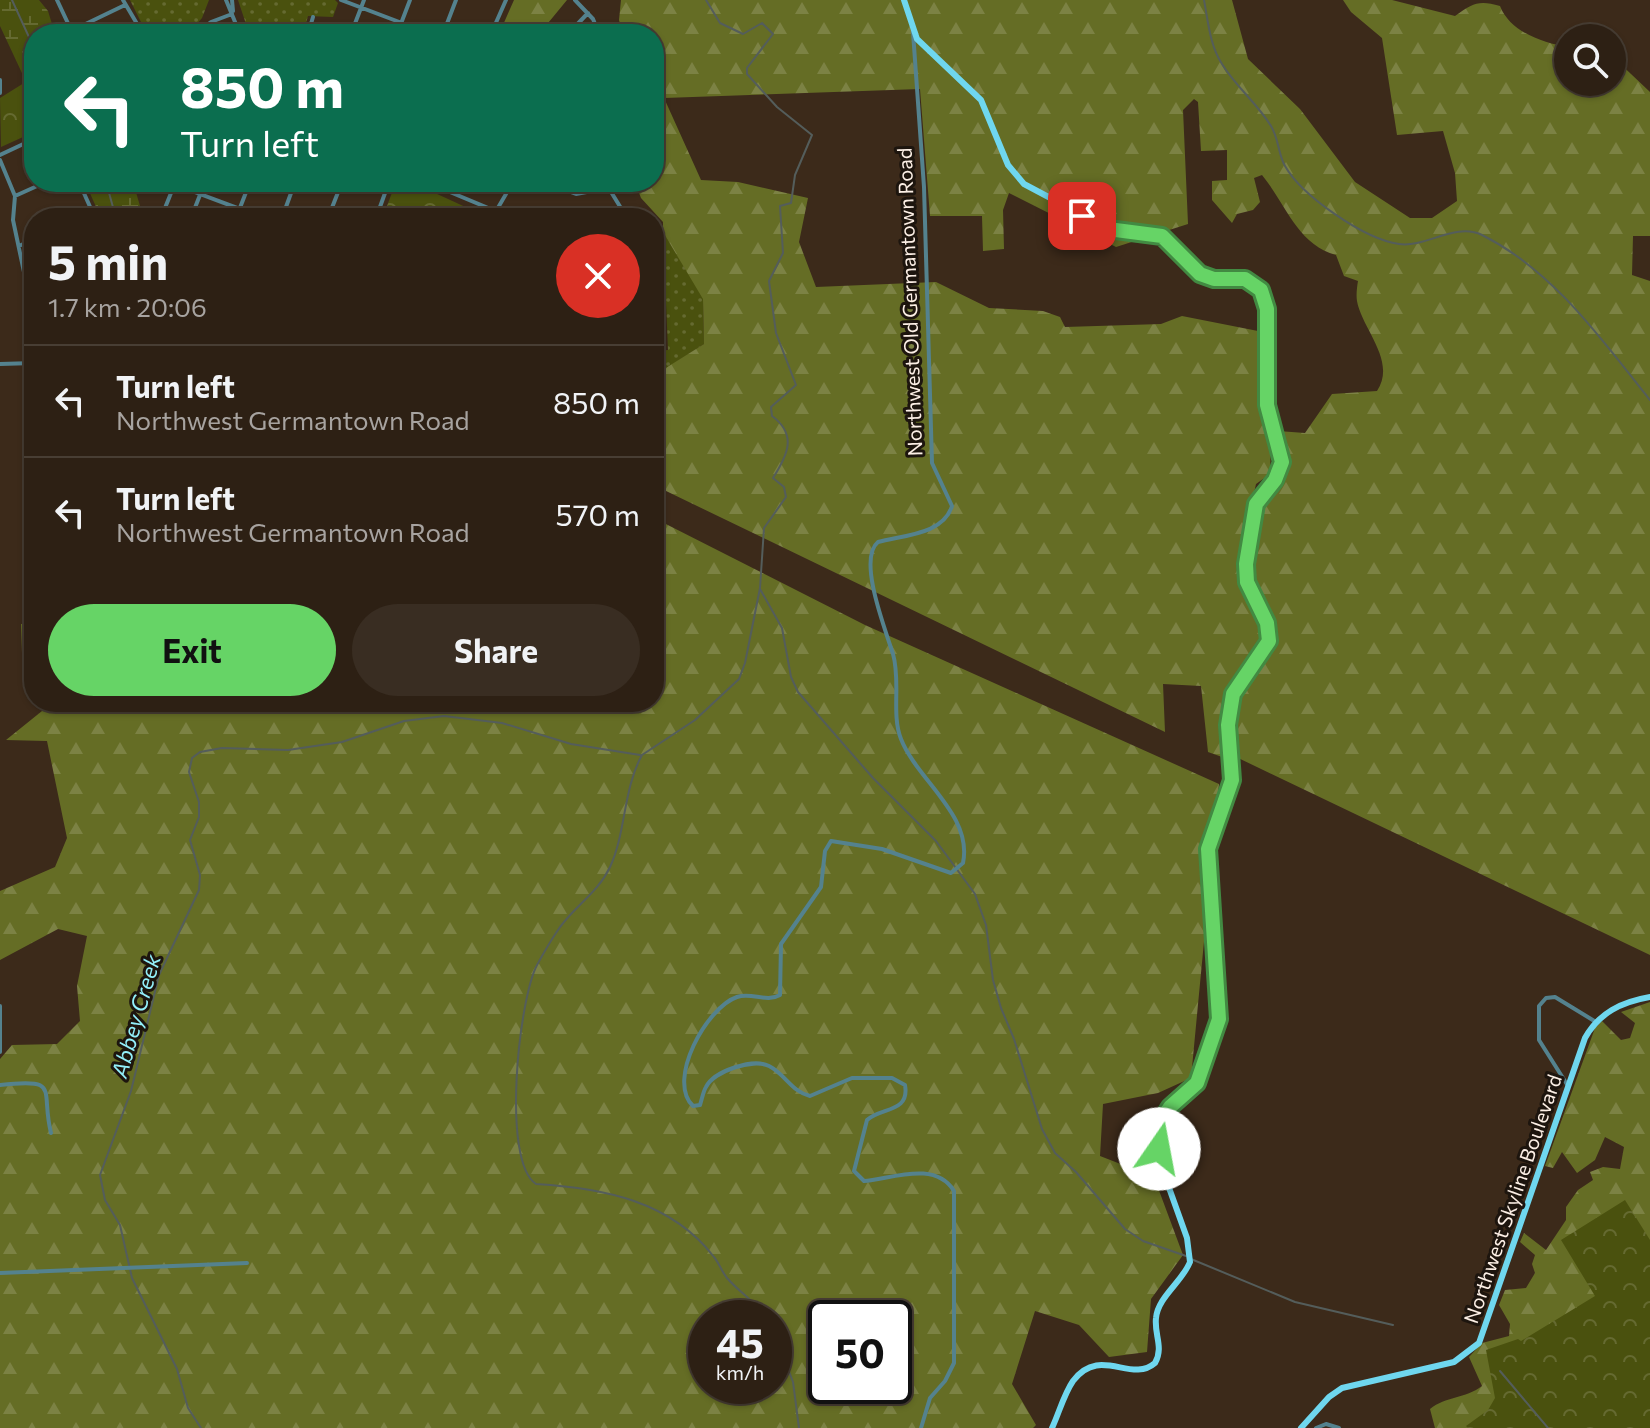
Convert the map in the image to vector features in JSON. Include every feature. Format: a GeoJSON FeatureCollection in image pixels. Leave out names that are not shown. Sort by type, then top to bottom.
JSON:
{"type":"FeatureCollection","features":[{"type":"Feature","properties":{"kind":"main road"},"geometry":{"type":"LineString","coordinates":[[904,0],[913,32],[928,52],[981,100],[1008,165],[1024,184],[1105,227],[1162,236],[1200,274],[1249,280],[1263,292],[1267,304],[1267,397],[1282,462],[1275,480],[1255,507],[1246,573],[1249,587],[1267,623],[1269,637],[1266,648],[1241,677],[1233,694],[1228,725],[1232,780],[1208,849],[1219,1000],[1217,1028],[1197,1083],[1170,1107],[1158,1132],[1163,1171],[1187,1238],[1190,1262],[1158,1309],[1155,1321],[1160,1348],[1155,1363],[1140,1370],[1108,1363],[1082,1372],[1070,1387],[1052,1428]]}},
{"type":"Feature","properties":{"kind":"main road"},"geometry":{"type":"LineString","coordinates":[[1596,1022],[1618,1006],[1650,997]]}},
{"type":"Feature","properties":{"kind":"main road","name":"Northwest Skyline Boulevard"},"geometry":{"type":"LineString","coordinates":[[1301,1428],[1329,1397],[1342,1388],[1454,1362],[1479,1343],[1585,1038],[1596,1022]]}},
{"type":"Feature","properties":{"kind":"street"},"geometry":{"type":"LineString","coordinates":[[57,0],[68,24]]}},
{"type":"Feature","properties":{"kind":"street"},"geometry":{"type":"LineString","coordinates":[[229,0],[236,24]]}},
{"type":"Feature","properties":{"kind":"street"},"geometry":{"type":"LineString","coordinates":[[341,0],[401,23],[410,0]]}},
{"type":"Feature","properties":{"kind":"street"},"geometry":{"type":"LineString","coordinates":[[355,24],[364,0]]}},
{"type":"Feature","properties":{"kind":"street"},"geometry":{"type":"LineString","coordinates":[[447,24],[456,0]]}},
{"type":"Feature","properties":{"kind":"street"},"geometry":{"type":"LineString","coordinates":[[495,24],[506,0]]}},
{"type":"Feature","properties":{"kind":"street"},"geometry":{"type":"LineString","coordinates":[[575,0],[594,24]]}},
{"type":"Feature","properties":{"kind":"street"},"geometry":{"type":"LineString","coordinates":[[86,24],[124,3],[137,24]]}},
{"type":"Feature","properties":{"kind":"street"},"geometry":{"type":"LineString","coordinates":[[578,24],[588,13]]}},
{"type":"Feature","properties":{"kind":"street"},"geometry":{"type":"LineString","coordinates":[[208,24],[232,14]]}},
{"type":"Feature","properties":{"kind":"street"},"geometry":{"type":"LineString","coordinates":[[311,24],[313,17]]}},
{"type":"Feature","properties":{"kind":"street","name":"Northwest Old Germantown Road"},"geometry":{"type":"LineString","coordinates":[[913,32],[924,187],[932,463],[952,506],[946,518],[935,527],[878,542],[870,559],[877,604],[896,663],[899,737],[955,821],[962,839],[963,863],[951,873],[882,849],[831,841],[825,851],[821,887],[781,944],[780,995],[770,999],[741,996],[729,1001],[700,1034],[685,1077],[687,1097],[693,1106],[700,1105],[704,1089],[712,1080],[752,1063],[770,1066],[792,1087],[810,1096],[852,1078],[892,1078],[905,1085],[906,1096],[897,1108],[867,1120],[854,1171],[864,1181],[901,1173],[935,1178],[945,1181],[954,1191],[954,1363],[930,1398],[921,1428]]}},
{"type":"Feature","properties":{"kind":"street"},"geometry":{"type":"LineString","coordinates":[[0,80],[0,93]]}},
{"type":"Feature","properties":{"kind":"street"},"geometry":{"type":"LineString","coordinates":[[24,144],[0,157],[15,196],[13,220],[24,277]]}},
{"type":"Feature","properties":{"kind":"street"},"geometry":{"type":"LineString","coordinates":[[15,196],[24,192]]}},
{"type":"Feature","properties":{"kind":"street"},"geometry":{"type":"LineString","coordinates":[[195,192],[237,208]]}},
{"type":"Feature","properties":{"kind":"street"},"geometry":{"type":"LineString","coordinates":[[454,192],[489,208]]}},
{"type":"Feature","properties":{"kind":"street"},"geometry":{"type":"LineString","coordinates":[[195,208],[200,194]]}},
{"type":"Feature","properties":{"kind":"street"},"geometry":{"type":"LineString","coordinates":[[19,246],[24,244]]}},
{"type":"Feature","properties":{"kind":"street"},"geometry":{"type":"LineString","coordinates":[[0,364],[24,363]]}},
{"type":"Feature","properties":{"kind":"street"},"geometry":{"type":"LineString","coordinates":[[1568,1086],[1539,1040],[1539,1006],[1546,998],[1555,997],[1596,1022]]}},
{"type":"Feature","properties":{"kind":"street"},"geometry":{"type":"LineString","coordinates":[[0,1006],[0,1052]]}},
{"type":"Feature","properties":{"kind":"street"},"geometry":{"type":"LineString","coordinates":[[0,1085],[33,1082],[49,1096],[51,1133]]}},
{"type":"Feature","properties":{"kind":"street"},"geometry":{"type":"LineString","coordinates":[[0,1273],[247,1263]]}},
{"type":"Feature","properties":{"kind":"street"},"geometry":{"type":"LineString","coordinates":[[1316,1428],[1326,1424],[1338,1428]]}},
{"type":"Feature","properties":{"kind":"green space"},"geometry":{"type":"Polygon","coordinates":[[[0,0],[39,0],[48,11],[52,24],[24,24],[24,77],[0,26],[0,0]]]}},
{"type":"Feature","properties":{"kind":"green space"},"geometry":{"type":"Polygon","coordinates":[[[130,0],[209,0],[197,24],[141,22],[130,0]]]}},
{"type":"Feature","properties":{"kind":"green space"},"geometry":{"type":"Polygon","coordinates":[[[238,0],[335,0],[338,3],[333,17],[308,16],[306,24],[246,24],[238,0]]]}},
{"type":"Feature","properties":{"kind":"green space"},"geometry":{"type":"Polygon","coordinates":[[[514,0],[567,0],[547,24],[503,24],[514,0]]]}},
{"type":"Feature","properties":{"kind":"green space"},"geometry":{"type":"Polygon","coordinates":[[[621,0],[1232,0],[1248,59],[1300,109],[1355,182],[1410,218],[1432,218],[1457,201],[1455,173],[1443,131],[1397,135],[1382,38],[1351,12],[1343,0],[1392,0],[1455,16],[1476,4],[1500,6],[1519,29],[1554,44],[1554,96],[1626,96],[1626,69],[1650,92],[1650,236],[1633,236],[1632,275],[1650,281],[1650,955],[1234,756],[1238,693],[1272,652],[1277,635],[1254,587],[1248,557],[1257,518],[1284,473],[1278,431],[1305,433],[1332,394],[1377,391],[1383,368],[1360,312],[1358,281],[1344,276],[1336,255],[1311,242],[1293,222],[1262,175],[1254,178],[1260,202],[1253,210],[1237,214],[1232,223],[1212,200],[1212,181],[1227,180],[1227,150],[1201,151],[1198,102],[1194,99],[1183,110],[1188,224],[1116,247],[1009,193],[1003,210],[1004,249],[983,251],[982,216],[930,216],[920,89],[664,98],[664,24],[620,24],[621,0]]]}},
{"type":"Feature","properties":{"kind":"green space"},"geometry":{"type":"Polygon","coordinates":[[[24,83],[24,137],[1,147],[0,98],[24,83]]]}},
{"type":"Feature","properties":{"kind":"green space"},"geometry":{"type":"Polygon","coordinates":[[[664,98],[701,180],[738,182],[808,198],[799,242],[816,287],[936,282],[989,308],[1043,311],[1060,317],[1065,327],[1161,324],[1182,316],[1263,332],[1258,385],[1271,441],[1270,474],[1256,484],[1241,565],[1244,584],[1262,624],[1264,639],[1229,693],[1224,725],[1225,758],[1208,752],[1201,686],[1163,684],[1165,732],[664,490],[664,369],[704,344],[703,299],[664,234],[664,208],[650,208],[639,192],[664,192],[664,98]]]}},
{"type":"Feature","properties":{"kind":"green space"},"geometry":{"type":"Polygon","coordinates":[[[89,192],[136,192],[140,206],[139,208],[97,208],[89,192]]]}},
{"type":"Feature","properties":{"kind":"green space"},"geometry":{"type":"Polygon","coordinates":[[[392,192],[433,192],[468,208],[386,208],[392,192]]]}},
{"type":"Feature","properties":{"kind":"green space"},"geometry":{"type":"Polygon","coordinates":[[[664,234],[703,297],[704,344],[664,370],[664,350],[668,350],[664,234]]]}},
{"type":"Feature","properties":{"kind":"green space"},"geometry":{"type":"Polygon","coordinates":[[[664,523],[865,625],[1219,784],[1191,1078],[1158,1093],[1103,1104],[1100,1156],[1154,1177],[1183,1255],[1151,1299],[1147,1352],[1109,1357],[1079,1325],[1035,1311],[1012,1384],[1036,1425],[1033,1428],[0,1428],[0,1059],[12,1045],[57,1044],[80,1021],[77,986],[87,936],[58,929],[0,960],[0,891],[55,867],[67,838],[47,741],[6,740],[41,712],[664,712],[664,523]]]}},
{"type":"Feature","properties":{"kind":"green space"},"geometry":{"type":"Polygon","coordinates":[[[21,624],[24,624],[24,682],[23,682],[21,624]]]}},
{"type":"Feature","properties":{"kind":"green space"},"geometry":{"type":"Polygon","coordinates":[[[1650,1002],[1650,1428],[1435,1428],[1430,1409],[1482,1386],[1469,1357],[1482,1343],[1509,1336],[1510,1324],[1499,1305],[1505,1290],[1526,1288],[1535,1273],[1532,1264],[1535,1255],[1520,1242],[1524,1233],[1546,1250],[1566,1220],[1566,1207],[1578,1190],[1593,1180],[1590,1172],[1603,1167],[1620,1169],[1624,1147],[1605,1137],[1595,1160],[1577,1173],[1562,1152],[1553,1168],[1545,1166],[1595,1028],[1602,1021],[1621,1040],[1630,1038],[1635,1023],[1621,1012],[1650,1002]]]}},
{"type":"Feature","properties":{"kind":"green space"},"geometry":{"type":"Polygon","coordinates":[[[1625,1200],[1650,1240],[1650,1428],[1468,1428],[1466,1426],[1488,1410],[1495,1398],[1486,1350],[1518,1339],[1521,1341],[1595,1296],[1561,1240],[1625,1200]]]}},
{"type":"Feature","properties":{"kind":"waterway"},"geometry":{"type":"LineString","coordinates":[[12,0],[24,26]]}},
{"type":"Feature","properties":{"kind":"waterway","name":"Abbey Creek"},"geometry":{"type":"LineString","coordinates":[[706,0],[720,23],[743,34],[762,23],[773,34],[747,68],[747,74],[777,107],[812,135],[795,175],[791,203],[780,206],[783,253],[769,281],[776,333],[796,385],[771,407],[772,416],[780,423],[787,438],[786,454],[773,478],[784,487],[786,497],[764,528],[760,588],[739,679],[695,720],[642,755],[631,782],[610,867],[598,886],[562,924],[537,965],[524,1010],[516,1114],[525,1169],[536,1184],[610,1194],[656,1210],[697,1238],[727,1278],[750,1300]]}},
{"type":"Feature","properties":{"kind":"waterway"},"geometry":{"type":"LineString","coordinates":[[1204,0],[1218,57],[1271,126],[1281,157],[1293,178],[1319,203],[1369,234],[1399,244],[1461,231],[1482,235],[1508,250],[1532,267],[1575,308],[1650,400]]}},
{"type":"Feature","properties":{"kind":"waterway"},"geometry":{"type":"LineString","coordinates":[[109,192],[113,208]]}},
{"type":"Feature","properties":{"kind":"waterway"},"geometry":{"type":"LineString","coordinates":[[760,589],[782,628],[791,677],[798,692],[873,778],[936,841],[975,894],[986,925],[993,980],[1001,1008],[1042,1129],[1055,1153],[1076,1172],[1125,1229],[1143,1241],[1186,1256]]}},
{"type":"Feature","properties":{"kind":"waterway","name":"Abbey Creek"},"geometry":{"type":"LineString","coordinates":[[201,1428],[188,1408],[177,1369],[132,1278],[120,1225],[105,1200],[100,1175],[131,1091],[159,975],[199,890],[200,875],[190,840],[199,817],[199,802],[189,772],[192,758],[200,752],[222,748],[288,750],[342,742],[404,721],[444,716],[502,723],[571,744],[640,755]]}},
{"type":"Feature","properties":{"kind":"waterway"},"geometry":{"type":"LineString","coordinates":[[1191,1259],[1295,1302],[1393,1325]]}},
{"type":"Feature","properties":{"kind":"waterway"},"geometry":{"type":"LineString","coordinates":[[1500,1371],[1548,1428]]}},
{"type":"Feature","properties":{"kind":"waterway"},"geometry":{"type":"LineString","coordinates":[[792,1379],[799,1428]]}},
{"type":"Feature","properties":{"kind":"route"},"geometry":{"type":"LineString","coordinates":[[1082,216],[1108,229],[1162,236],[1200,274],[1214,279],[1245,279],[1263,292],[1267,309],[1267,405],[1282,462],[1275,480],[1256,504],[1246,564],[1247,582],[1267,623],[1269,641],[1263,653],[1241,677],[1233,694],[1228,725],[1232,780],[1208,849],[1219,1019],[1197,1083],[1170,1107],[1161,1121],[1159,1149]]}}]}
